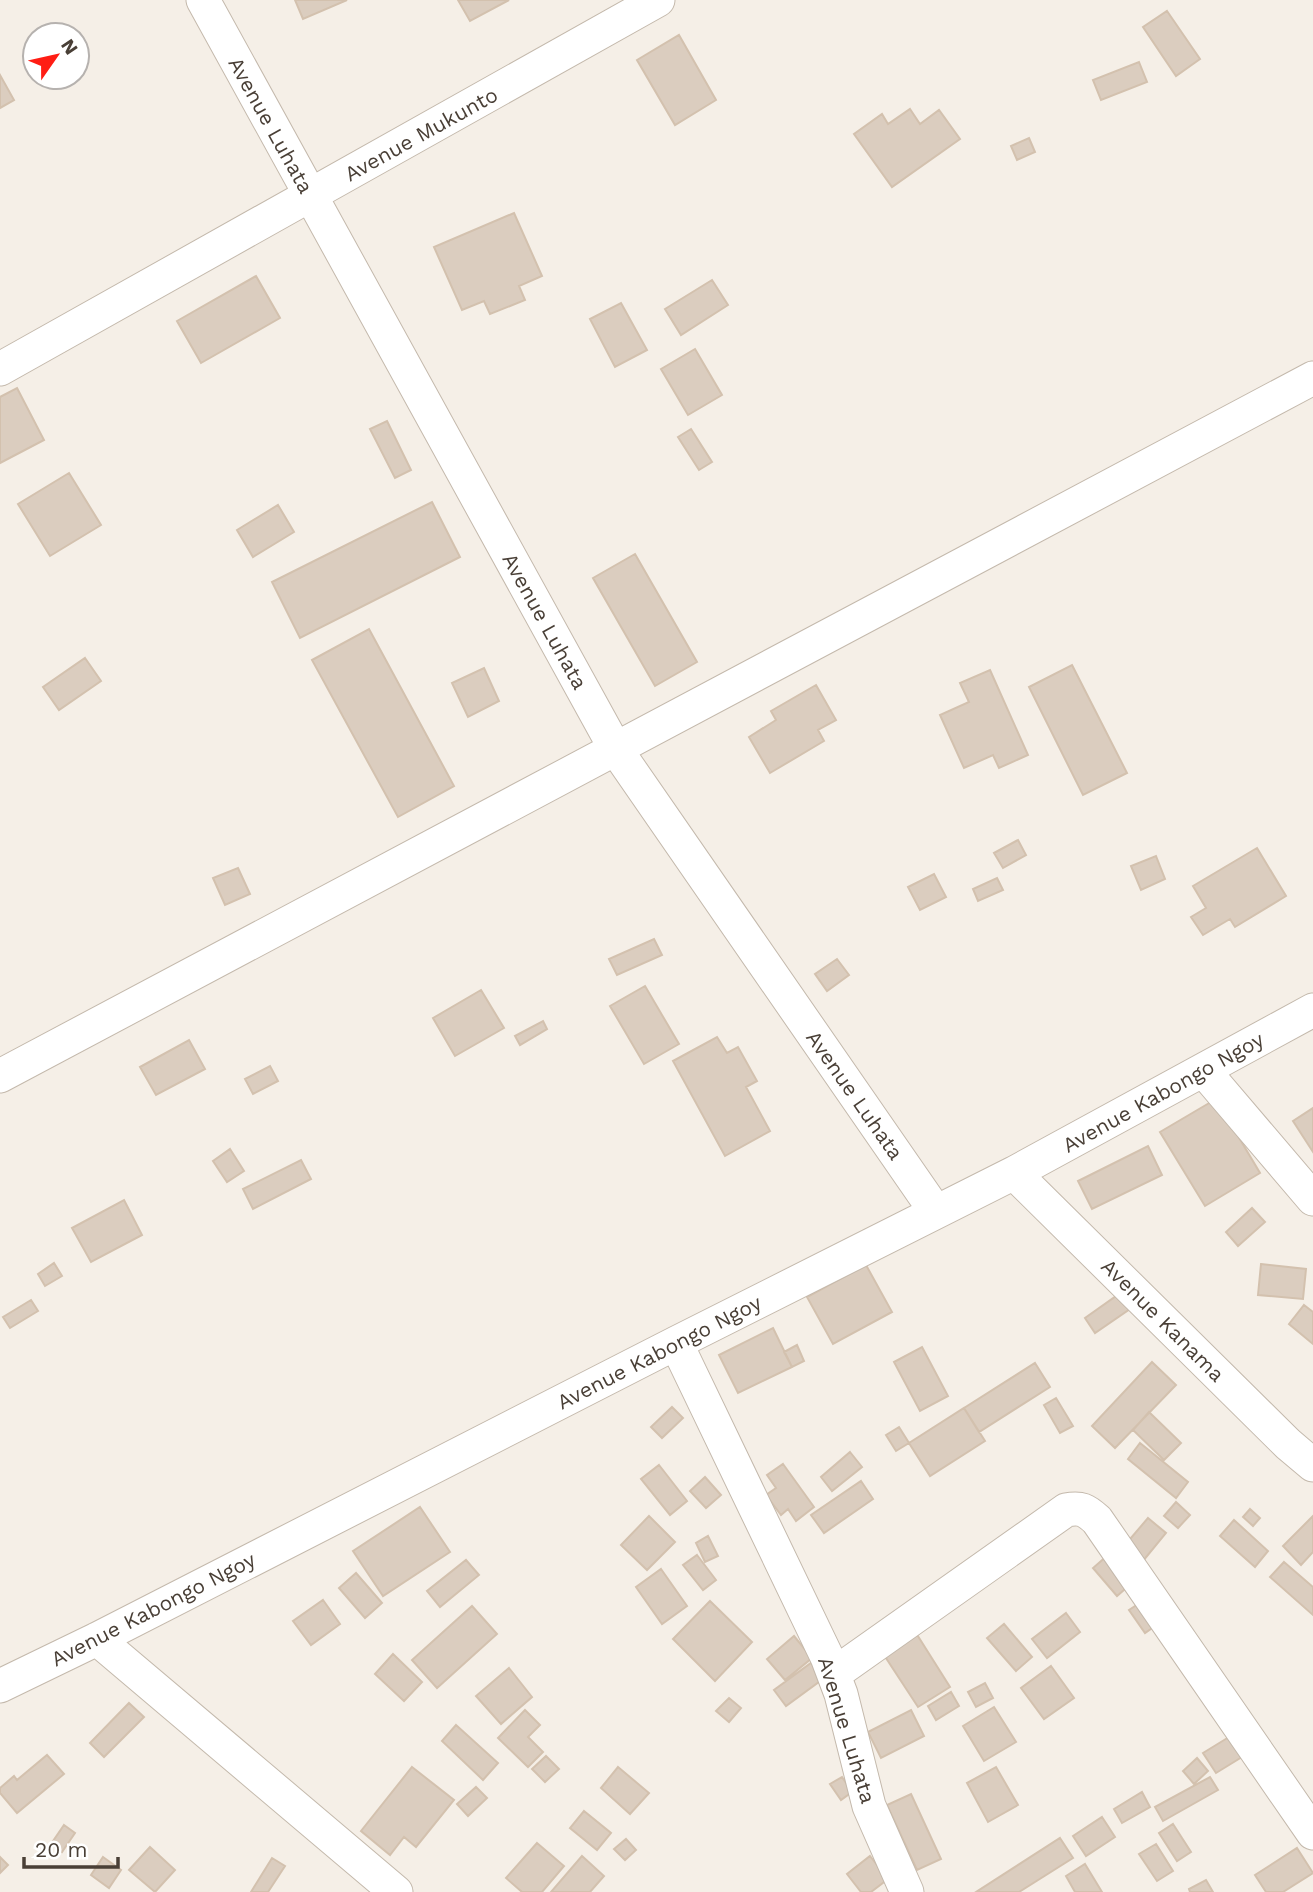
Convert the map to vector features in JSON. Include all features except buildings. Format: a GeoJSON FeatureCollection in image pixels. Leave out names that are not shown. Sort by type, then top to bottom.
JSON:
{"type":"FeatureCollection","features":[{"type":"Feature","properties":{"kind":"street","name":"Avenue Luhata"},"geometry":{"type":"LineString","coordinates":[[203,0],[615,748],[936,1212]]}},
{"type":"Feature","properties":{"kind":"street","name":"Avenue Mukunto"},"geometry":{"type":"LineString","coordinates":[[0,369],[659,0]]}},
{"type":"Feature","properties":{"kind":"street"},"geometry":{"type":"LineString","coordinates":[[0,1076],[1313,378]]}},
{"type":"Feature","properties":{"kind":"street","name":"Avenue Kabongo Ngoy"},"geometry":{"type":"LineString","coordinates":[[0,1686],[1014,1173],[1313,1010]]}},
{"type":"Feature","properties":{"kind":"street"},"geometry":{"type":"LineString","coordinates":[[1204,1071],[1313,1199]]}},
{"type":"Feature","properties":{"kind":"street","name":"Avenue Kanama"},"geometry":{"type":"LineString","coordinates":[[1014,1173],[1288,1444],[1313,1465]]}},
{"type":"Feature","properties":{"kind":"street","name":"Avenue Luhata"},"geometry":{"type":"LineString","coordinates":[[676,1343],[834,1674],[869,1806],[907,1892]]}},
{"type":"Feature","properties":{"kind":"street"},"geometry":{"type":"LineString","coordinates":[[834,1674],[1066,1510],[1086,1510],[1097,1520],[1313,1833]]}},
{"type":"Feature","properties":{"kind":"street"},"geometry":{"type":"LineString","coordinates":[[97,1639],[396,1892]]}}]}
